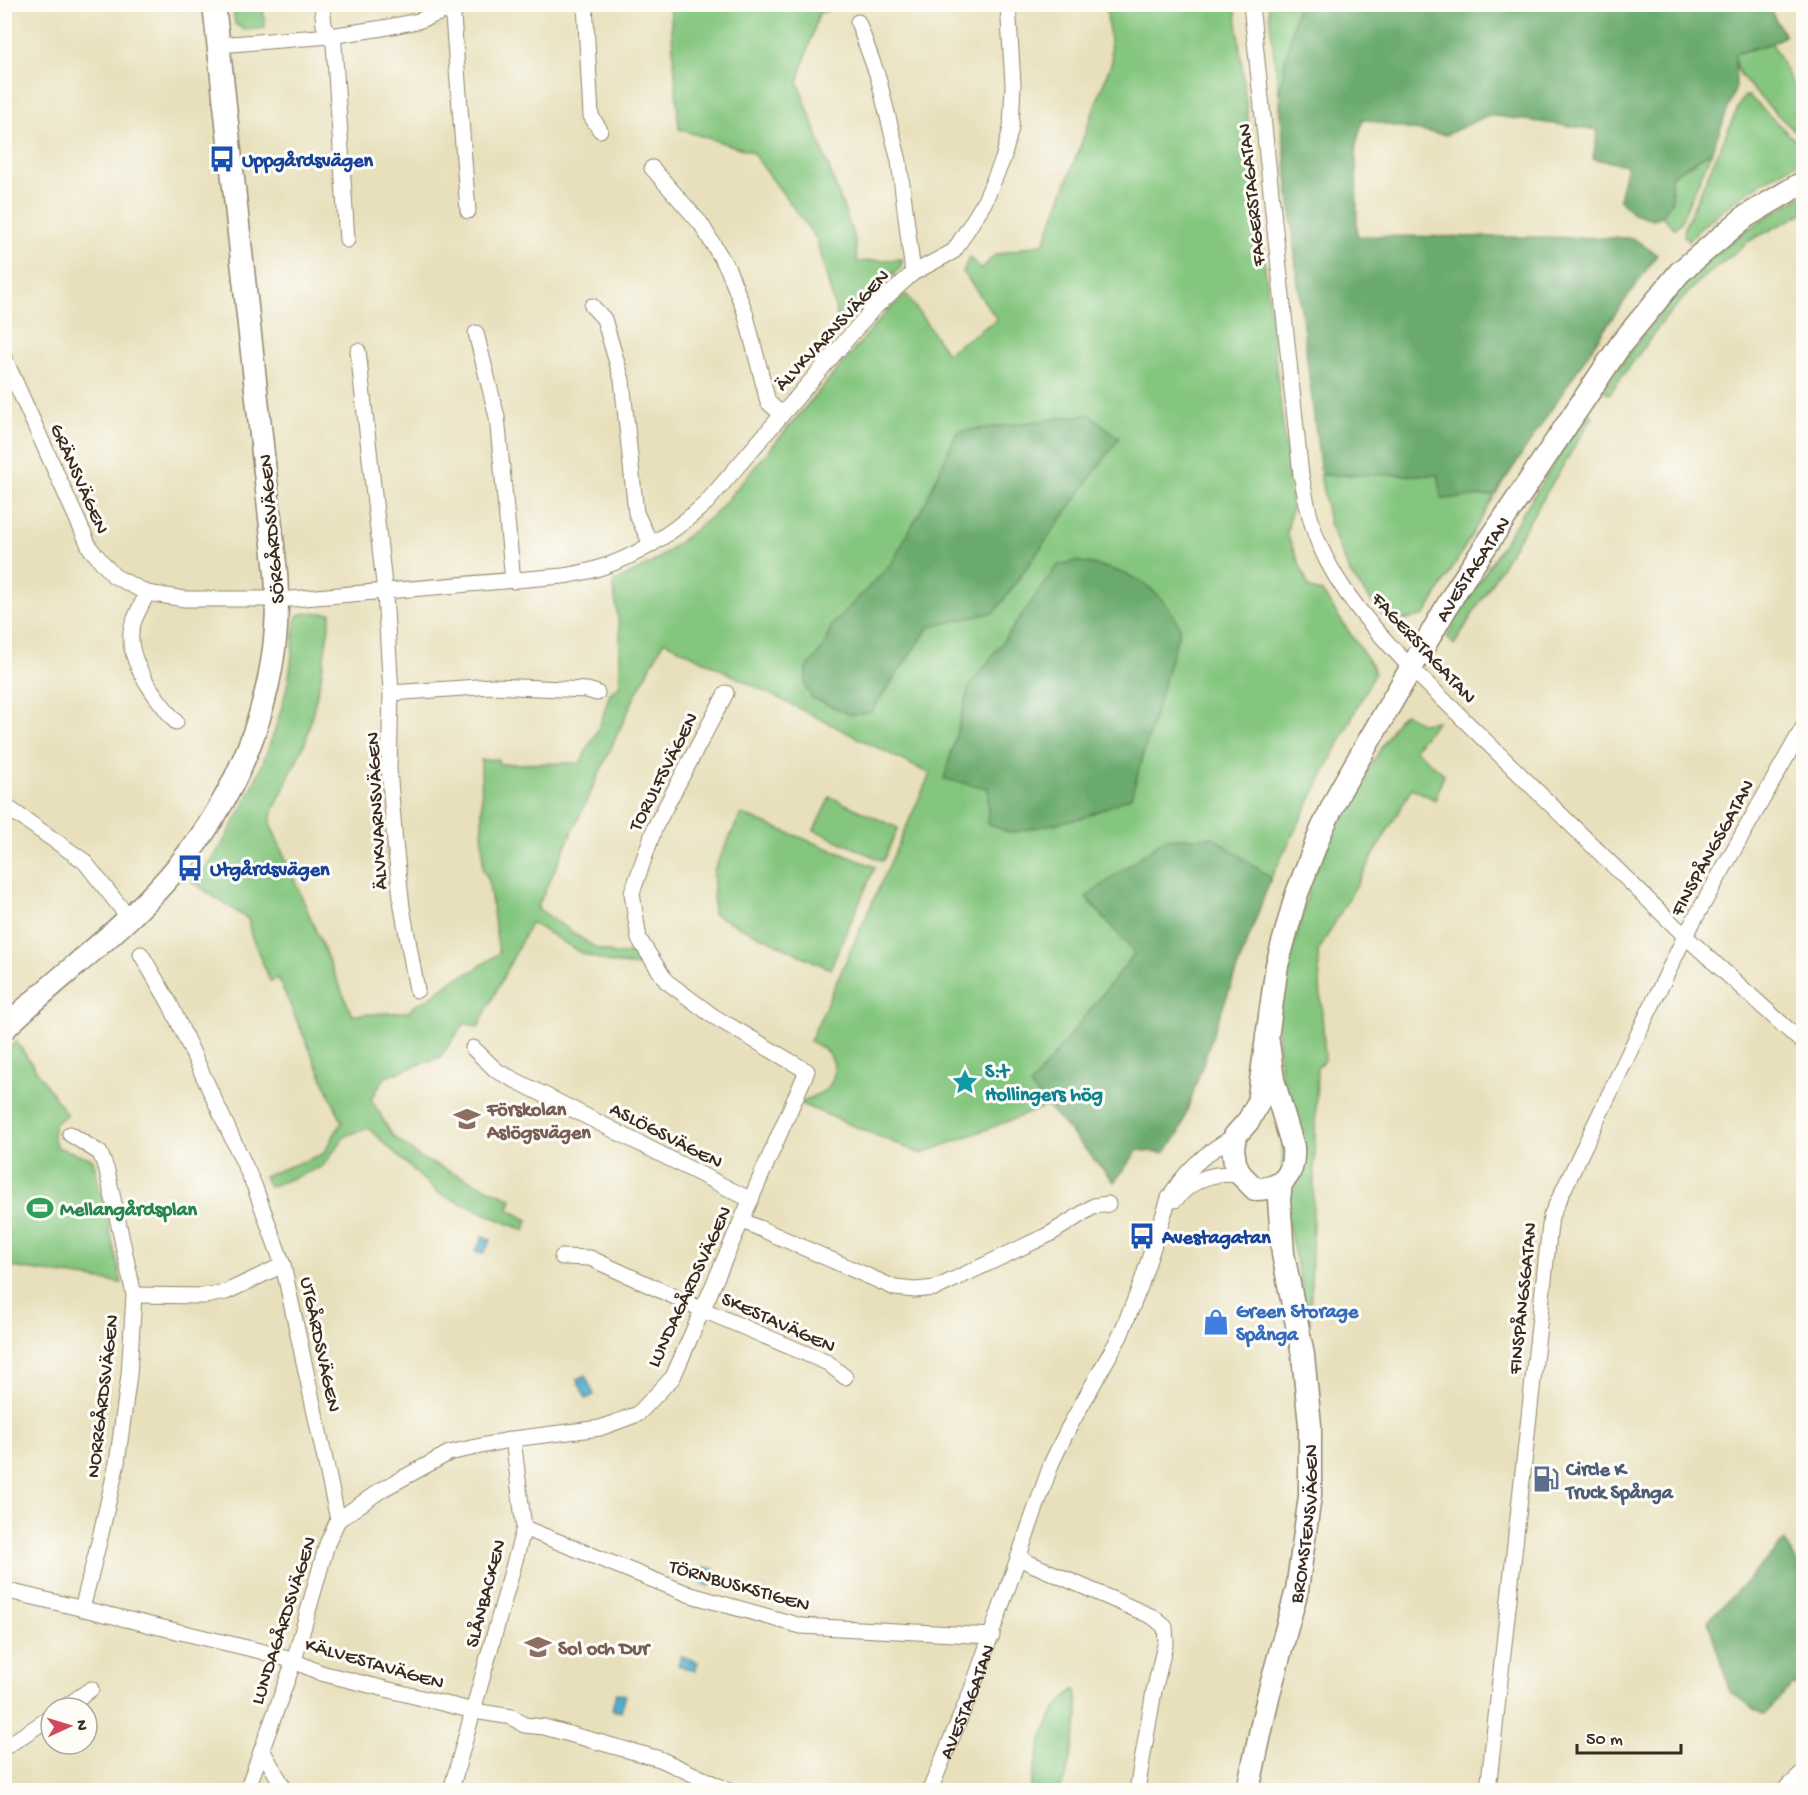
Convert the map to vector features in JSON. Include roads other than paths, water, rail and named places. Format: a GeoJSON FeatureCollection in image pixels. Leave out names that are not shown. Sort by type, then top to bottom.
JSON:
{"type":"FeatureCollection","features":[{"type":"Feature","properties":{"kind":"street","name":"SÖRGÅRDSVÄGEN"},"geometry":{"type":"LineString","coordinates":[[4,1029],[129,918],[168,879],[194,847],[227,798],[247,755],[262,709],[272,663],[278,599],[214,4]]}},
{"type":"Feature","properties":{"kind":"street"},"geometry":{"type":"LineString","coordinates":[[322,4],[324,25],[334,44],[347,240]]}},
{"type":"Feature","properties":{"kind":"street"},"geometry":{"type":"LineString","coordinates":[[585,4],[591,116],[600,130]]}},
{"type":"Feature","properties":{"kind":"street","name":"ÄLVKVARNSVÄGEN"},"geometry":{"type":"LineString","coordinates":[[278,599],[385,593],[563,576],[598,569],[630,556],[680,526],[706,503],[872,310],[914,273],[954,251],[984,204],[1003,159],[1011,128],[1013,84],[1008,4]]}},
{"type":"Feature","properties":{"kind":"street","name":"FAGERSTAGATAN"},"geometry":{"type":"LineString","coordinates":[[1251,4],[1301,475],[1311,520],[1332,570],[1357,607],[1411,668],[1684,936],[1803,1044]]}},
{"type":"Feature","properties":{"kind":"street"},"geometry":{"type":"LineString","coordinates":[[219,45],[330,36],[418,21],[456,6],[468,211]]}},
{"type":"Feature","properties":{"kind":"street","name":"ÄLVKVARNSVÄGEN"},"geometry":{"type":"LineString","coordinates":[[858,22],[878,77],[899,161],[914,273]]}},
{"type":"Feature","properties":{"kind":"street","name":"ÄLVKVARNSVÄGEN"},"geometry":{"type":"LineString","coordinates":[[652,168],[701,224],[728,269],[745,312],[768,402],[781,414]]}},
{"type":"Feature","properties":{"kind":"street","name":"AVESTAGATAN"},"geometry":{"type":"LineString","coordinates":[[1248,1182],[1235,1163],[1233,1148],[1242,1128],[1258,1103],[1277,965],[1296,896],[1341,789],[1457,589],[1621,344],[1680,272],[1745,217],[1803,182]]}},
{"type":"Feature","properties":{"kind":"street"},"geometry":{"type":"LineString","coordinates":[[592,306],[604,320],[622,380],[636,513],[651,544]]}},
{"type":"Feature","properties":{"kind":"street"},"geometry":{"type":"LineString","coordinates":[[476,333],[497,417],[513,581]]}},
{"type":"Feature","properties":{"kind":"street","name":"ÄLVKVARNSVÄGEN"},"geometry":{"type":"LineString","coordinates":[[358,351],[385,593],[392,693],[389,769],[395,843],[402,908],[417,990]]}},
{"type":"Feature","properties":{"kind":"street","name":"GRÄNSVÄGEN"},"geometry":{"type":"LineString","coordinates":[[4,357],[90,548],[114,576],[147,593],[185,599],[278,599]]}},
{"type":"Feature","properties":{"kind":"street"},"geometry":{"type":"LineString","coordinates":[[147,593],[130,630],[132,653],[153,694],[176,722]]}},
{"type":"Feature","properties":{"kind":"street"},"geometry":{"type":"LineString","coordinates":[[392,693],[492,686],[587,690],[597,693]]}},
{"type":"Feature","properties":{"kind":"street","name":"TORULFSVÄGEN"},"geometry":{"type":"LineString","coordinates":[[726,693],[655,827],[632,893],[639,939],[666,981],[713,1016],[807,1071]]}},
{"type":"Feature","properties":{"kind":"street","name":"FINSPÅNGSGATAN"},"geometry":{"type":"LineString","coordinates":[[1488,1791],[1551,1216],[1684,936],[1803,726]]}},
{"type":"Feature","properties":{"kind":"street"},"geometry":{"type":"LineString","coordinates":[[4,805],[84,861],[129,918]]}},
{"type":"Feature","properties":{"kind":"street","name":"UTGÅRDSVÄGEN"},"geometry":{"type":"LineString","coordinates":[[141,954],[170,1004],[254,1185],[283,1265],[338,1520]]}},
{"type":"Feature","properties":{"kind":"street","name":"AVESTAGATAN"},"geometry":{"type":"LineString","coordinates":[[1165,1212],[1190,1185],[1204,1178],[1223,1173],[1268,1189],[1281,1184],[1292,1166],[1293,1157],[1273,1080],[1267,1035]]}},
{"type":"Feature","properties":{"kind":"street","name":"ASLÖGSVÄGEN"},"geometry":{"type":"LineString","coordinates":[[473,1048],[497,1071],[751,1200]]}},
{"type":"Feature","properties":{"kind":"street","name":"LUNDAGÅRDSVÄGEN"},"geometry":{"type":"LineString","coordinates":[[247,1791],[294,1661],[327,1544],[338,1520],[381,1490],[449,1453],[513,1439],[600,1428],[638,1414],[673,1377],[807,1071]]}},
{"type":"Feature","properties":{"kind":"street"},"geometry":{"type":"LineString","coordinates":[[1242,1128],[1262,1118],[1275,1120],[1287,1127]]}},
{"type":"Feature","properties":{"kind":"street","name":"AVESTAGATAN"},"geometry":{"type":"LineString","coordinates":[[930,1791],[992,1636],[1052,1462],[1120,1336],[1169,1198],[1176,1185],[1193,1166],[1242,1128]]}},
{"type":"Feature","properties":{"kind":"street","name":"NORRGÅRDSVÄGEN"},"geometry":{"type":"LineString","coordinates":[[70,1134],[100,1153],[107,1171],[134,1295],[129,1375],[117,1463],[81,1609]]}},
{"type":"Feature","properties":{"kind":"street","name":"BROMSTENSVÄGEN"},"geometry":{"type":"LineString","coordinates":[[1248,1182],[1283,1254]]}},
{"type":"Feature","properties":{"kind":"street","name":"BROMSTENSVÄGEN"},"geometry":{"type":"LineString","coordinates":[[1248,1791],[1268,1697],[1297,1590],[1310,1496],[1310,1425],[1303,1355],[1283,1254],[1279,1199],[1281,1184]]}},
{"type":"Feature","properties":{"kind":"street"},"geometry":{"type":"LineString","coordinates":[[743,1221],[895,1287],[915,1290],[936,1288],[997,1261],[1050,1234],[1094,1206],[1108,1204]]}},
{"type":"Feature","properties":{"kind":"street","name":"SKESTAVÄGEN"},"geometry":{"type":"LineString","coordinates":[[562,1257],[590,1257],[702,1309],[828,1363],[844,1377]]}},
{"type":"Feature","properties":{"kind":"street"},"geometry":{"type":"LineString","coordinates":[[134,1295],[204,1296],[226,1292],[283,1265]]}},
{"type":"Feature","properties":{"kind":"street","name":"SLÅNBACKEN"},"geometry":{"type":"LineString","coordinates":[[451,1791],[524,1528],[513,1439]]}},
{"type":"Feature","properties":{"kind":"street","name":"TÖRNBUSKSTIGEN"},"geometry":{"type":"LineString","coordinates":[[524,1528],[691,1595],[801,1626],[992,1636]]}},
{"type":"Feature","properties":{"kind":"street"},"geometry":{"type":"LineString","coordinates":[[1018,1558],[1153,1617],[1165,1627],[1166,1641],[1154,1692],[1137,1791]]}},
{"type":"Feature","properties":{"kind":"street","name":"KÄLVESTAVÄGEN"},"geometry":{"type":"LineString","coordinates":[[4,1590],[294,1661],[321,1673],[474,1711],[512,1717],[524,1725],[544,1727],[660,1759],[728,1791]]}},
{"type":"Feature","properties":{"kind":"street"},"geometry":{"type":"LineString","coordinates":[[81,1696],[91,1689]]}},
{"type":"Feature","properties":{"kind":"street"},"geometry":{"type":"LineString","coordinates":[[4,1748],[39,1725]]}},
{"type":"Feature","properties":{"kind":"street"},"geometry":{"type":"LineString","coordinates":[[262,1750],[285,1791]]}},
{"type":"Feature","properties":{"kind":"water"},"geometry":{"type":"Polygon","coordinates":[[[483,1236],[491,1240],[483,1254],[476,1251],[483,1236]]]}},
{"type":"Feature","properties":{"kind":"water"},"geometry":{"type":"Polygon","coordinates":[[[585,1375],[594,1395],[586,1399],[577,1379],[585,1375]]]}},
{"type":"Feature","properties":{"kind":"water"},"geometry":{"type":"Polygon","coordinates":[[[705,1567],[714,1569],[710,1586],[701,1584],[705,1567]]]}},
{"type":"Feature","properties":{"kind":"water"},"geometry":{"type":"Polygon","coordinates":[[[681,1656],[698,1662],[695,1671],[678,1665],[681,1656]]]}},
{"type":"Feature","properties":{"kind":"water"},"geometry":{"type":"Polygon","coordinates":[[[616,1693],[626,1695],[621,1712],[612,1710],[616,1693]]]}},
{"type":"Feature","properties":{"kind":"place","name":"Uppgårdsvägen"},"geometry":{"type":"Point","coordinates":[222,159]}},
{"type":"Feature","properties":{"kind":"place","name":"Utgårdsvägen"},"geometry":{"type":"Point","coordinates":[190,868]}},
{"type":"Feature","properties":{"kind":"place","name":"S:t Hollingers hög"},"geometry":{"type":"Point","coordinates":[965,1082]}},
{"type":"Feature","properties":{"kind":"place","name":"Förskolan Aslögsvägen"},"geometry":{"type":"Point","coordinates":[467,1119]}},
{"type":"Feature","properties":{"kind":"place","name":"Mellangårdsplan"},"geometry":{"type":"Point","coordinates":[40,1208]}},
{"type":"Feature","properties":{"kind":"place","name":"Avestagatan"},"geometry":{"type":"Point","coordinates":[1142,1236]}},
{"type":"Feature","properties":{"kind":"place","name":"Green Storage Spånga"},"geometry":{"type":"Point","coordinates":[1216,1322]}},
{"type":"Feature","properties":{"kind":"place","name":"Circle K Truck Spånga"},"geometry":{"type":"Point","coordinates":[1546,1479]}},
{"type":"Feature","properties":{"kind":"place","name":"Sol och Dur"},"geometry":{"type":"Point","coordinates":[538,1647]}}]}
